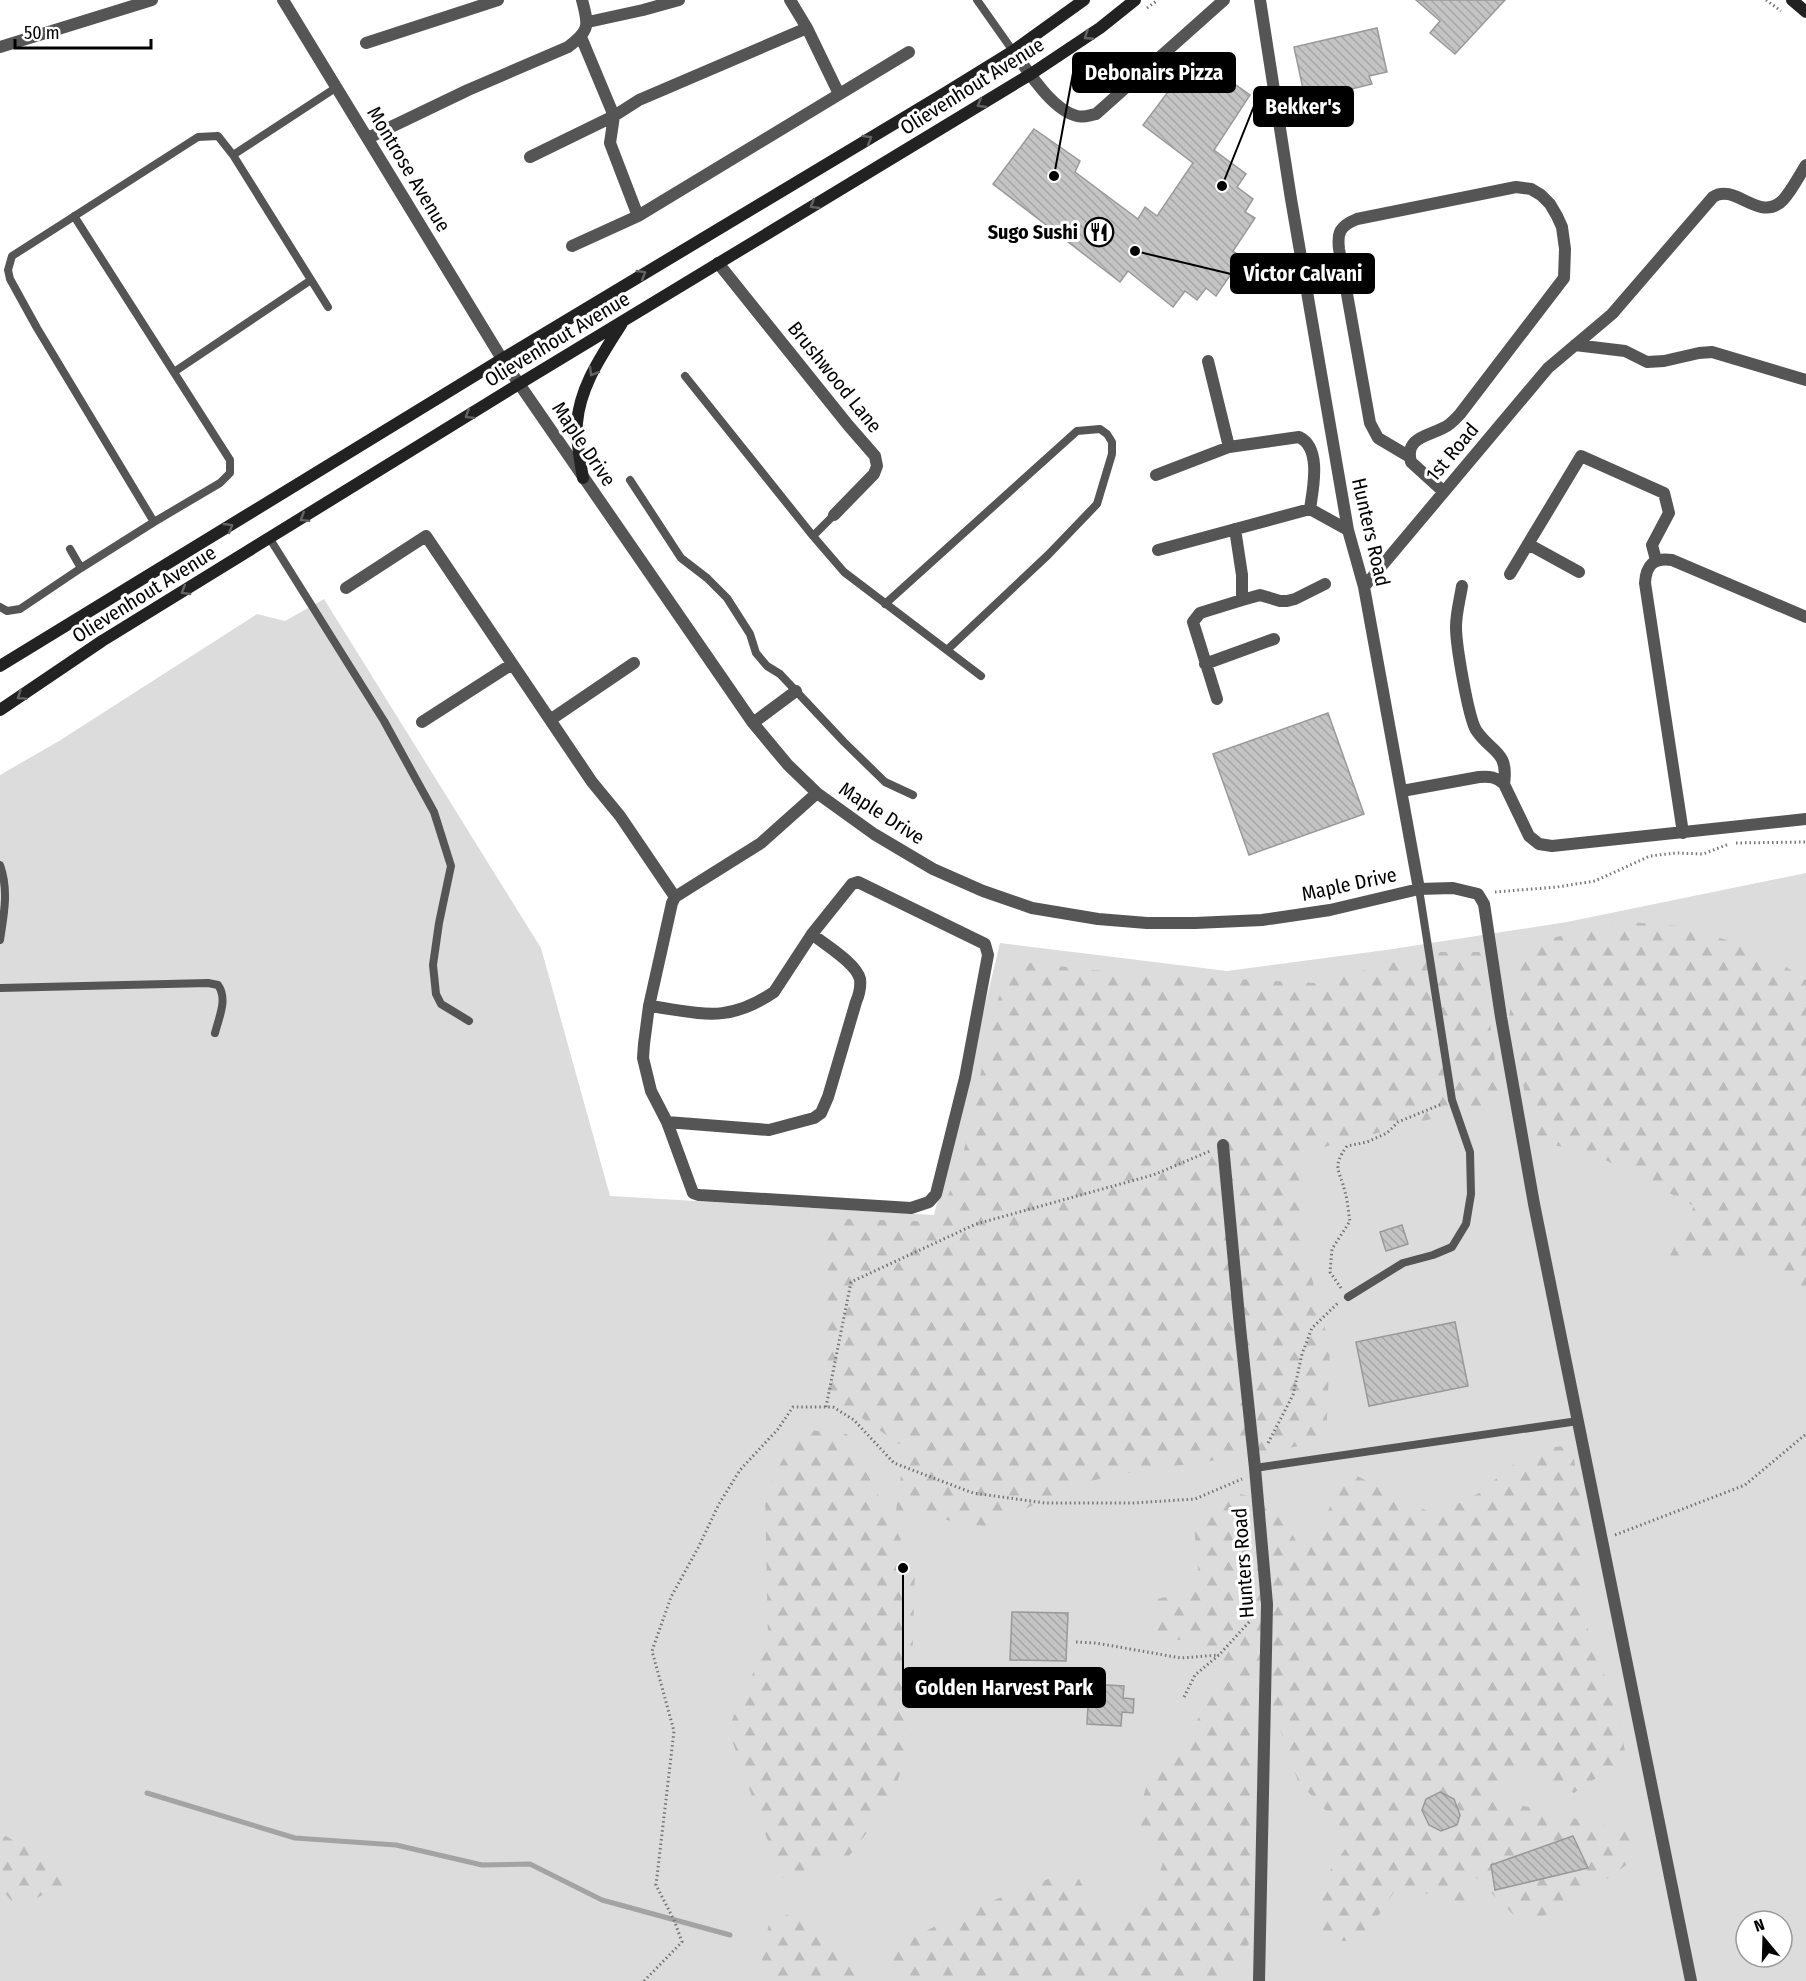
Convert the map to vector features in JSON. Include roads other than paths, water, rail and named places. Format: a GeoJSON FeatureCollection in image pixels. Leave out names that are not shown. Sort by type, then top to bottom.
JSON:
{"type":"FeatureCollection","features":[{"type":"Feature","properties":{"kind":"street"},"geometry":{"type":"LineString","coordinates":[[0,47],[152,0]]}},
{"type":"Feature","properties":{"kind":"street","name":"Montrose Avenue"},"geometry":{"type":"LineString","coordinates":[[283,0],[519,384]]}},
{"type":"Feature","properties":{"kind":"street"},"geometry":{"type":"LineString","coordinates":[[366,43],[498,0]]}},
{"type":"Feature","properties":{"kind":"street"},"geometry":{"type":"LineString","coordinates":[[368,138],[468,90],[568,47],[581,37],[588,22],[582,0]]}},
{"type":"Feature","properties":{"kind":"street"},"geometry":{"type":"LineString","coordinates":[[588,22],[679,0]]}},
{"type":"Feature","properties":{"kind":"street"},"geometry":{"type":"LineString","coordinates":[[790,0],[807,28],[839,94]]}},
{"type":"Feature","properties":{"kind":"street","name":"Olievenhout Avenue"},"geometry":{"type":"LineString","coordinates":[[0,666],[502,359],[1013,51],[1084,0]]}},
{"type":"Feature","properties":{"kind":"street","name":"Olievenhout Avenue"},"geometry":{"type":"LineString","coordinates":[[0,710],[102,641],[519,384],[1031,74],[1100,28],[1135,0]]}},
{"type":"Feature","properties":{"kind":"street"},"geometry":{"type":"LineString","coordinates":[[1013,51],[1047,95],[1060,107],[1076,116],[1085,117],[1096,114],[1224,0]]}},
{"type":"Feature","properties":{"kind":"street","name":"Hunters Road"},"geometry":{"type":"LineString","coordinates":[[1260,0],[1291,198],[1348,530],[1364,587],[1419,889]]}},
{"type":"Feature","properties":{"kind":"street"},"geometry":{"type":"LineString","coordinates":[[1792,0],[1806,12]]}},
{"type":"Feature","properties":{"kind":"street"},"geometry":{"type":"LineString","coordinates":[[530,157],[614,116],[639,100],[807,28]]}},
{"type":"Feature","properties":{"kind":"street"},"geometry":{"type":"LineString","coordinates":[[581,37],[614,116],[610,143],[638,216]]}},
{"type":"Feature","properties":{"kind":"street"},"geometry":{"type":"LineString","coordinates":[[572,246],[638,216],[909,52]]}},
{"type":"Feature","properties":{"kind":"street","name":"1st Road"},"geometry":{"type":"LineString","coordinates":[[1364,587],[1548,368],[1612,314],[1713,197],[1725,194],[1763,208],[1776,205],[1782,201],[1806,165]]}},
{"type":"Feature","properties":{"kind":"street"},"geometry":{"type":"LineString","coordinates":[[1410,457],[1378,438],[1370,423],[1339,249],[1338,237],[1341,230],[1349,223],[1368,217],[1516,187],[1531,189],[1551,204],[1562,227],[1565,249],[1564,278],[1460,414],[1444,428],[1416,440],[1411,448],[1411,462],[1444,492]]}},
{"type":"Feature","properties":{"kind":"street","name":"Brushwood Lane"},"geometry":{"type":"LineString","coordinates":[[718,263],[875,456],[877,466],[874,474],[834,515]]}},
{"type":"Feature","properties":{"kind":"street"},"geometry":{"type":"LineString","coordinates":[[583,478],[578,444],[579,403],[586,384],[623,322]]}},
{"type":"Feature","properties":{"kind":"street"},"geometry":{"type":"LineString","coordinates":[[1575,345],[1625,351],[1647,362],[1712,352],[1806,380]]}},
{"type":"Feature","properties":{"kind":"street"},"geometry":{"type":"LineString","coordinates":[[1208,361],[1230,447]]}},
{"type":"Feature","properties":{"kind":"street","name":"Maple Drive"},"geometry":{"type":"LineString","coordinates":[[519,384],[753,723],[788,765],[817,793],[874,834],[933,869],[983,891],[1032,908],[1098,919],[1147,923],[1262,920],[1330,910],[1419,889]]}},
{"type":"Feature","properties":{"kind":"street"},"geometry":{"type":"LineString","coordinates":[[1156,475],[1230,447],[1299,436],[1310,448],[1316,473],[1310,509]]}},
{"type":"Feature","properties":{"kind":"street"},"geometry":{"type":"LineString","coordinates":[[1510,574],[1581,456],[1664,493],[1669,513],[1652,546],[1656,560]]}},
{"type":"Feature","properties":{"kind":"street"},"geometry":{"type":"LineString","coordinates":[[1158,550],[1310,509],[1348,530]]}},
{"type":"Feature","properties":{"kind":"street"},"geometry":{"type":"LineString","coordinates":[[1235,529],[1242,575],[1242,600]]}},
{"type":"Feature","properties":{"kind":"street"},"geometry":{"type":"LineString","coordinates":[[346,588],[426,536],[592,782],[620,816],[675,897]]}},
{"type":"Feature","properties":{"kind":"street"},"geometry":{"type":"LineString","coordinates":[[1528,544],[1579,572]]}},
{"type":"Feature","properties":{"kind":"street"},"geometry":{"type":"LineString","coordinates":[[1683,833],[1645,574],[1656,560],[1661,558],[1672,560],[1806,617]]}},
{"type":"Feature","properties":{"kind":"street"},"geometry":{"type":"LineString","coordinates":[[1217,699],[1193,622],[1196,616],[1260,595],[1287,601],[1325,584]]}},
{"type":"Feature","properties":{"kind":"street"},"geometry":{"type":"LineString","coordinates":[[1462,586],[1456,626],[1465,693],[1476,730],[1500,754],[1506,771],[1504,784]]}},
{"type":"Feature","properties":{"kind":"street"},"geometry":{"type":"LineString","coordinates":[[1205,664],[1274,639]]}},
{"type":"Feature","properties":{"kind":"street"},"geometry":{"type":"LineString","coordinates":[[550,720],[634,663]]}},
{"type":"Feature","properties":{"kind":"street"},"geometry":{"type":"LineString","coordinates":[[422,722],[512,664]]}},
{"type":"Feature","properties":{"kind":"street"},"geometry":{"type":"LineString","coordinates":[[753,723],[796,691]]}},
{"type":"Feature","properties":{"kind":"street"},"geometry":{"type":"LineString","coordinates":[[1402,790],[1479,777],[1498,778],[1504,784],[1529,836],[1539,844],[1552,846],[1806,819]]}},
{"type":"Feature","properties":{"kind":"street"},"geometry":{"type":"LineString","coordinates":[[649,1006],[718,1015],[736,1012],[756,1004],[774,992],[812,934],[852,884],[858,882],[985,944],[988,955],[965,1078],[936,1194],[929,1202],[911,1208],[699,1196],[693,1193],[689,1186],[667,1122],[651,1090],[644,1065],[644,1044],[649,1006],[675,897],[761,843],[817,793]]}},
{"type":"Feature","properties":{"kind":"street"},"geometry":{"type":"LineString","coordinates":[[1419,889],[1454,888],[1478,894],[1484,904],[1501,1017],[1534,1204],[1691,1981]]}},
{"type":"Feature","properties":{"kind":"street"},"geometry":{"type":"LineString","coordinates":[[667,1122],[769,1130],[808,1121],[821,1113],[828,1097],[860,990],[860,980],[853,966],[812,934]]}},
{"type":"Feature","properties":{"kind":"street","name":"Hunters Road"},"geometry":{"type":"LineString","coordinates":[[1223,1145],[1267,1604],[1259,1981]]}},
{"type":"Feature","properties":{"kind":"lane"},"geometry":{"type":"LineString","coordinates":[[977,0],[1013,51]]}},
{"type":"Feature","properties":{"kind":"lane"},"geometry":{"type":"LineString","coordinates":[[233,155],[337,87]]}},
{"type":"Feature","properties":{"kind":"lane"},"geometry":{"type":"LineString","coordinates":[[154,522],[10,279],[9,262],[16,252],[198,137],[218,136],[233,155],[328,307]]}},
{"type":"Feature","properties":{"kind":"lane"},"geometry":{"type":"LineString","coordinates":[[0,608],[7,611],[20,609],[154,522],[220,483],[231,473],[230,460],[74,216]]}},
{"type":"Feature","properties":{"kind":"lane"},"geometry":{"type":"LineString","coordinates":[[174,372],[311,280]]}},
{"type":"Feature","properties":{"kind":"lane"},"geometry":{"type":"LineString","coordinates":[[685,376],[844,572],[981,676]]}},
{"type":"Feature","properties":{"kind":"lane"},"geometry":{"type":"LineString","coordinates":[[885,604],[1077,431],[1100,429],[1107,434],[1112,442],[1112,454],[1097,504],[1048,555],[947,650]]}},
{"type":"Feature","properties":{"kind":"lane"},"geometry":{"type":"LineString","coordinates":[[630,480],[681,558],[707,578],[727,598],[750,634],[756,653],[767,666],[780,674],[885,782],[913,795]]}},
{"type":"Feature","properties":{"kind":"lane"},"geometry":{"type":"LineString","coordinates":[[813,536],[834,515]]}},
{"type":"Feature","properties":{"kind":"lane"},"geometry":{"type":"LineString","coordinates":[[270,538],[384,722],[434,812],[451,866],[438,923],[433,965],[436,993],[441,1004],[469,1021]]}},
{"type":"Feature","properties":{"kind":"lane"},"geometry":{"type":"LineString","coordinates":[[70,549],[81,568]]}},
{"type":"Feature","properties":{"kind":"lane"},"geometry":{"type":"LineString","coordinates":[[0,865],[5,880],[5,909],[0,940]]}},
{"type":"Feature","properties":{"kind":"lane"},"geometry":{"type":"LineString","coordinates":[[1347,1297],[1402,1263],[1434,1255],[1452,1247],[1466,1224],[1471,1194],[1470,1152],[1452,1100],[1419,889]]}},
{"type":"Feature","properties":{"kind":"lane"},"geometry":{"type":"LineString","coordinates":[[0,988],[208,982],[218,985],[223,992],[215,1033]]}},
{"type":"Feature","properties":{"kind":"lane"},"geometry":{"type":"LineString","coordinates":[[1255,1468],[1578,1421]]}},
{"type":"Feature","properties":{"kind":"waterway"},"geometry":{"type":"LineString","coordinates":[[147,1793],[295,1838],[396,1845],[482,1865],[530,1864],[602,1900],[730,1935]]}},
{"type":"Feature","properties":{"kind":"place","name":"Debonairs Pizza"},"geometry":{"type":"Point","coordinates":[1054,176]}},
{"type":"Feature","properties":{"kind":"place","name":"Bekker's"},"geometry":{"type":"Point","coordinates":[1222,186]}},
{"type":"Feature","properties":{"kind":"place","name":"Sugo Sushi"},"geometry":{"type":"Point","coordinates":[1099,232]}},
{"type":"Feature","properties":{"kind":"place","name":"Victor Calvani"},"geometry":{"type":"Point","coordinates":[1135,251]}},
{"type":"Feature","properties":{"kind":"place","name":"Golden Harvest Park"},"geometry":{"type":"Point","coordinates":[903,1568]}}]}
